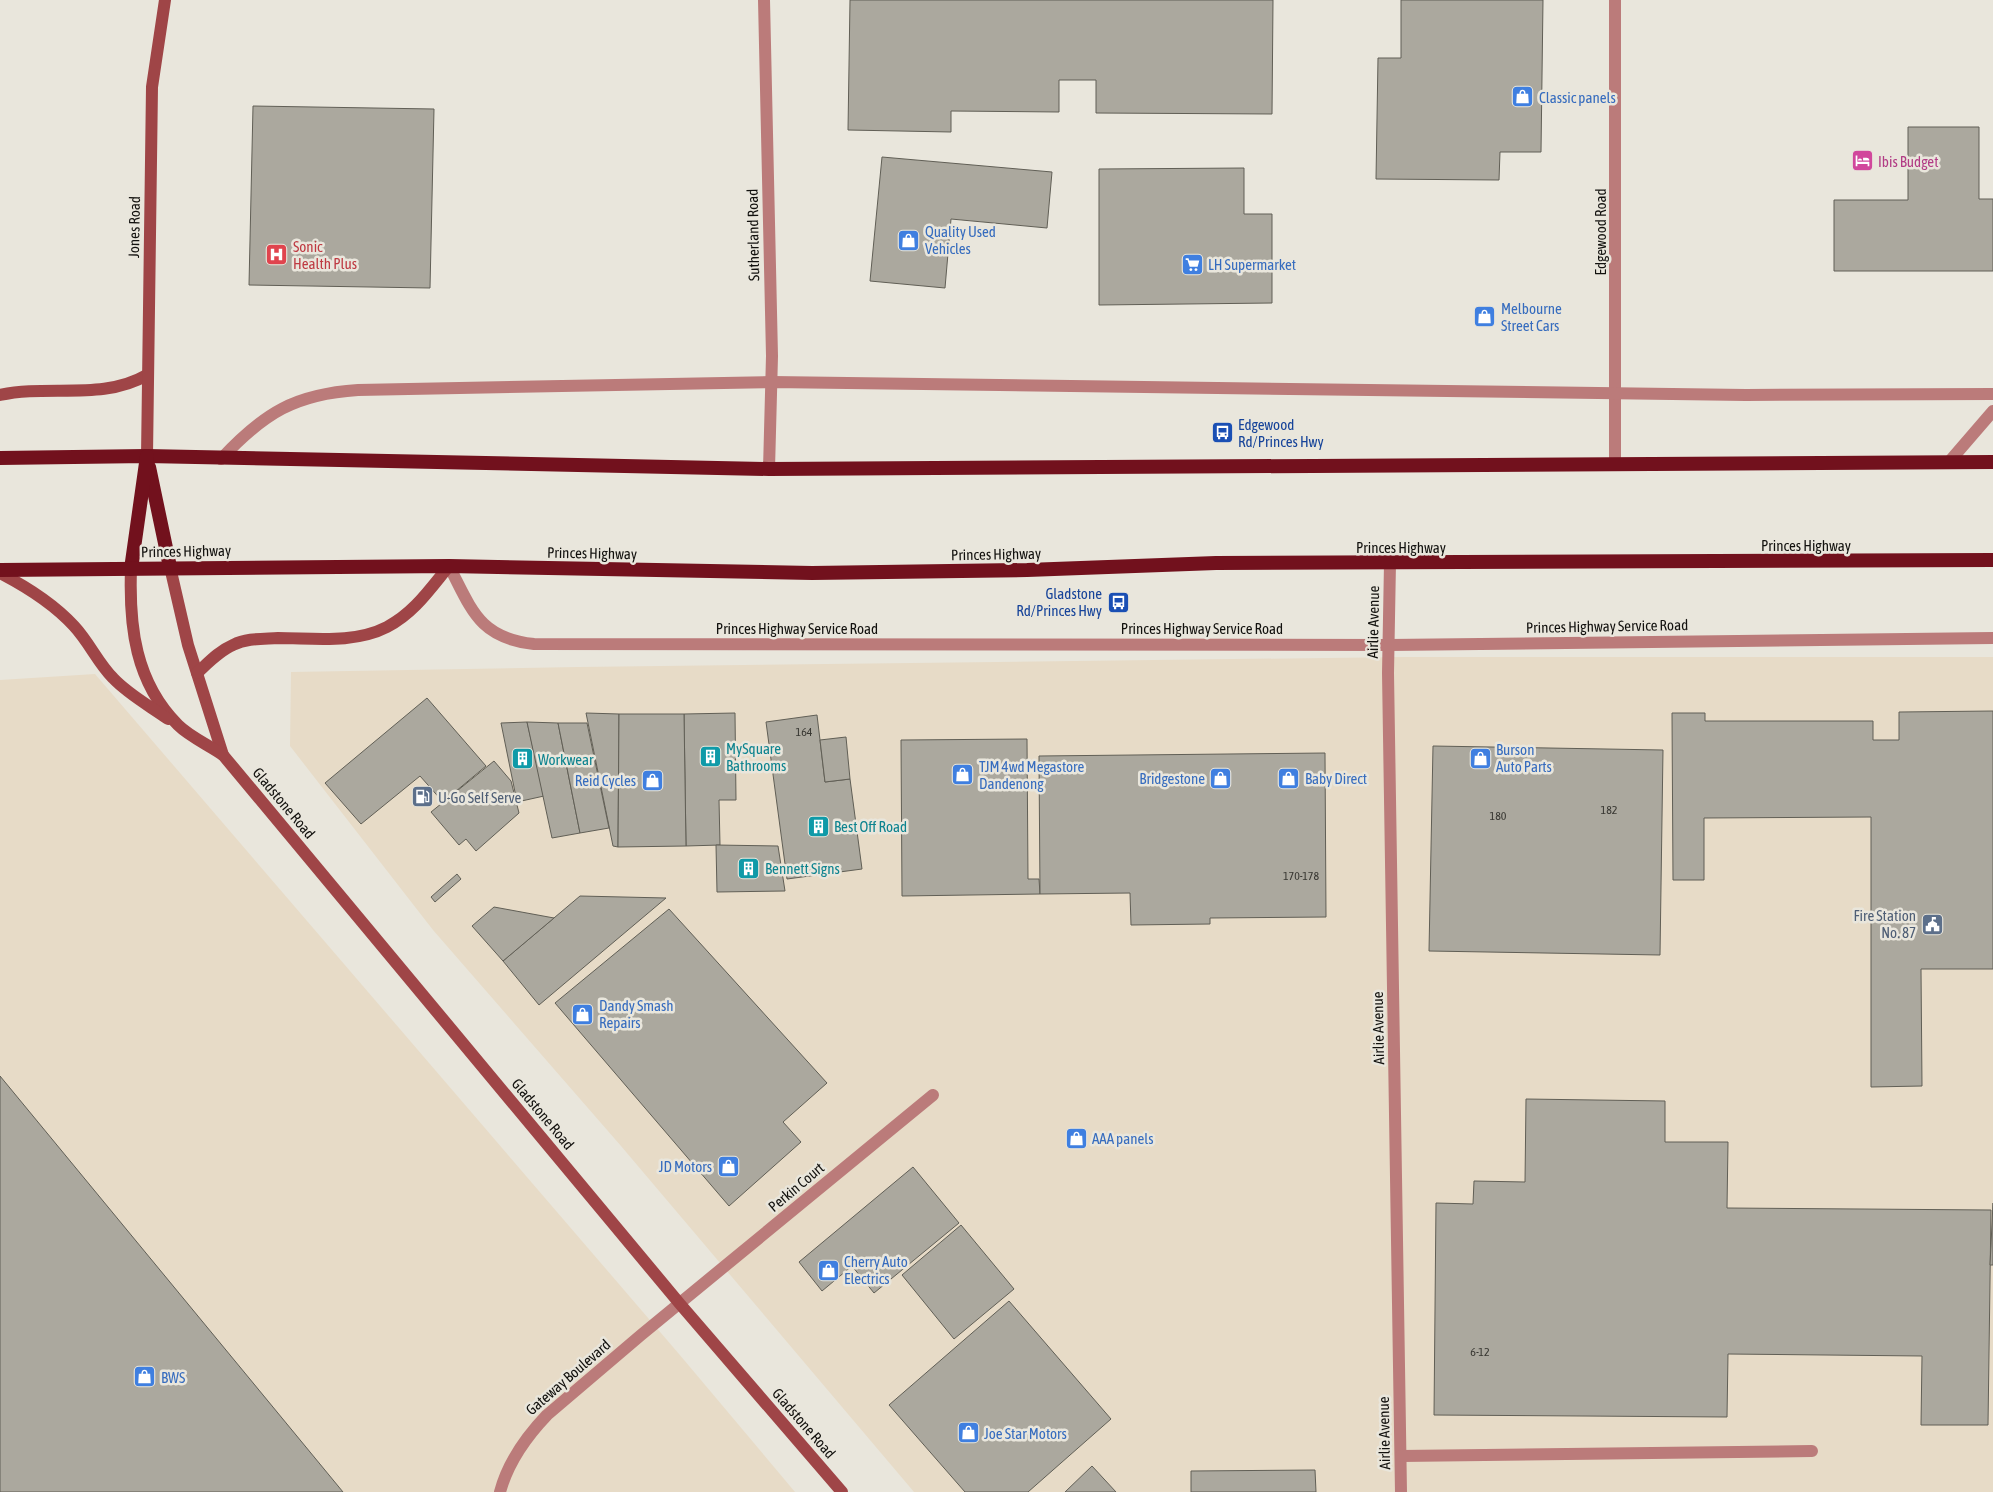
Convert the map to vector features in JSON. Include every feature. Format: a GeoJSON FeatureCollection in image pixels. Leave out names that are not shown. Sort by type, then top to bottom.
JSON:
{"type":"FeatureCollection","features":[{"type":"Feature","properties":{"kind":"highway"},"geometry":{"type":"LineString","coordinates":[[0,458],[147,456],[770,468],[1993,462]]}},
{"type":"Feature","properties":{"kind":"highway"},"geometry":{"type":"LineString","coordinates":[[147,456],[170,567]]}},
{"type":"Feature","properties":{"kind":"highway"},"geometry":{"type":"LineString","coordinates":[[131,568],[147,456]]}},
{"type":"Feature","properties":{"kind":"highway","name":"Princes Highway"},"geometry":{"type":"LineString","coordinates":[[0,571],[170,567],[449,566],[812,573],[1027,570],[1216,563],[1390,564],[1993,560]]}},
{"type":"Feature","properties":{"kind":"main road","name":"Jones Road"},"geometry":{"type":"LineString","coordinates":[[147,456],[152,87],[165,0]]}},
{"type":"Feature","properties":{"kind":"main road"},"geometry":{"type":"LineString","coordinates":[[0,396],[39,391],[107,389],[136,381],[147,375]]}},
{"type":"Feature","properties":{"kind":"main road"},"geometry":{"type":"LineString","coordinates":[[197,674],[230,646],[252,639],[347,638],[367,635],[385,628],[406,615],[416,606],[449,566]]}},
{"type":"Feature","properties":{"kind":"main road","name":"Gladstone Road"},"geometry":{"type":"LineString","coordinates":[[170,567],[188,645],[223,755]]}},
{"type":"Feature","properties":{"kind":"main road","name":"Gladstone Road"},"geometry":{"type":"LineString","coordinates":[[131,568],[130,609],[140,662],[149,685],[160,703],[179,726],[223,755],[680,1304],[842,1492]]}},
{"type":"Feature","properties":{"kind":"main road"},"geometry":{"type":"LineString","coordinates":[[0,571],[30,589],[56,609],[74,626],[114,679],[135,697],[179,726]]}},
{"type":"Feature","properties":{"kind":"street","name":"Sutherland Road"},"geometry":{"type":"LineString","coordinates":[[764,0],[772,382],[770,468]]}},
{"type":"Feature","properties":{"kind":"street","name":"Edgewood Road"},"geometry":{"type":"LineString","coordinates":[[1614,0],[1615,463]]}},
{"type":"Feature","properties":{"kind":"street"},"geometry":{"type":"LineString","coordinates":[[221,458],[249,430],[272,414],[300,400],[333,392],[368,389],[772,382],[1746,394],[1993,394]]}},
{"type":"Feature","properties":{"kind":"street"},"geometry":{"type":"LineString","coordinates":[[1949,462],[1993,411]]}},
{"type":"Feature","properties":{"kind":"street","name":"Airlie Avenue"},"geometry":{"type":"LineString","coordinates":[[1390,564],[1389,645],[1400,1492]]}},
{"type":"Feature","properties":{"kind":"street","name":"Princes Highway Service Road"},"geometry":{"type":"LineString","coordinates":[[449,566],[482,624],[501,637],[534,644],[1389,645],[1993,638]]}},
{"type":"Feature","properties":{"kind":"street","name":"Perkin Court"},"geometry":{"type":"LineString","coordinates":[[680,1304],[933,1095]]}},
{"type":"Feature","properties":{"kind":"street","name":"Gateway Boulevard"},"geometry":{"type":"LineString","coordinates":[[500,1492],[511,1463],[533,1430],[547,1415],[680,1304]]}},
{"type":"Feature","properties":{"kind":"street"},"geometry":{"type":"LineString","coordinates":[[1401,1456],[1812,1451]]}},
{"type":"Feature","properties":{"kind":"shaded area"},"geometry":{"type":"Polygon","coordinates":[[[1405,657],[1993,657],[1993,1492],[914,1492],[621,1146],[433,930],[290,746],[291,672],[1405,657]]]}},
{"type":"Feature","properties":{"kind":"shaded area"},"geometry":{"type":"Polygon","coordinates":[[[95,674],[679,1354],[795,1492],[0,1492],[0,680],[95,674]]]}},
{"type":"Feature","properties":{"kind":"building"},"geometry":{"type":"Polygon","coordinates":[[[850,0],[1273,0],[1272,114],[1096,113],[1096,80],[1059,80],[1059,112],[951,111],[951,132],[848,130],[850,0]]]}},
{"type":"Feature","properties":{"kind":"building"},"geometry":{"type":"Polygon","coordinates":[[[1401,0],[1543,0],[1541,152],[1500,152],[1499,180],[1376,179],[1378,58],[1401,58],[1401,0]]]}},
{"type":"Feature","properties":{"kind":"building"},"geometry":{"type":"Polygon","coordinates":[[[253,106],[434,109],[430,288],[249,285],[253,106]]]}},
{"type":"Feature","properties":{"kind":"building"},"geometry":{"type":"Polygon","coordinates":[[[1908,127],[1979,127],[1979,199],[1993,199],[1993,271],[1834,271],[1834,200],[1908,200],[1908,127]]]}},
{"type":"Feature","properties":{"kind":"building"},"geometry":{"type":"Polygon","coordinates":[[[882,157],[1052,172],[1047,228],[951,219],[945,288],[870,281],[882,157]]]}},
{"type":"Feature","properties":{"kind":"building"},"geometry":{"type":"Polygon","coordinates":[[[1244,168],[1244,214],[1272,214],[1272,303],[1099,305],[1099,169],[1244,168]]]}},
{"type":"Feature","properties":{"kind":"building"},"geometry":{"type":"Polygon","coordinates":[[[427,698],[486,766],[443,802],[420,776],[361,824],[325,783],[427,698]]]}},
{"type":"Feature","properties":{"kind":"building","name":"Fire Station No. 87"},"geometry":{"type":"Polygon","coordinates":[[[1993,711],[1993,969],[1921,969],[1922,1086],[1871,1087],[1871,817],[1704,818],[1704,880],[1673,880],[1672,713],[1705,713],[1705,721],[1873,721],[1873,740],[1899,740],[1899,712],[1993,711]]]}},
{"type":"Feature","properties":{"kind":"building"},"geometry":{"type":"Polygon","coordinates":[[[586,713],[619,714],[618,847],[613,846],[586,713]]]}},
{"type":"Feature","properties":{"kind":"building","name":"MySquare Bathrooms"},"geometry":{"type":"Polygon","coordinates":[[[735,713],[736,800],[719,800],[720,845],[686,846],[684,714],[735,713]]]}},
{"type":"Feature","properties":{"kind":"building","name":"Reid Cycles"},"geometry":{"type":"Polygon","coordinates":[[[619,714],[684,714],[686,846],[618,847],[619,714]]]}},
{"type":"Feature","properties":{"kind":"building","name":"Best Off Road"},"geometry":{"type":"Polygon","coordinates":[[[817,715],[825,782],[850,779],[862,869],[787,879],[766,722],[817,715]]]}},
{"type":"Feature","properties":{"kind":"building","name":"Workwear"},"geometry":{"type":"Polygon","coordinates":[[[527,722],[544,796],[517,802],[501,723],[527,722]]]}},
{"type":"Feature","properties":{"kind":"building"},"geometry":{"type":"Polygon","coordinates":[[[527,722],[558,723],[580,833],[552,838],[527,722]]]}},
{"type":"Feature","properties":{"kind":"building"},"geometry":{"type":"Polygon","coordinates":[[[558,723],[587,723],[609,828],[580,833],[558,723]]]}},
{"type":"Feature","properties":{"kind":"building"},"geometry":{"type":"Polygon","coordinates":[[[846,737],[850,779],[825,782],[820,740],[846,737]]]}},
{"type":"Feature","properties":{"kind":"building"},"geometry":{"type":"Polygon","coordinates":[[[1027,739],[1028,879],[1039,879],[1040,894],[902,896],[901,740],[1027,739]]]}},
{"type":"Feature","properties":{"kind":"building"},"geometry":{"type":"Polygon","coordinates":[[[1433,746],[1663,750],[1660,955],[1429,951],[1433,746]]]}},
{"type":"Feature","properties":{"kind":"building"},"geometry":{"type":"Polygon","coordinates":[[[1325,753],[1326,917],[1210,918],[1210,924],[1131,925],[1130,893],[1040,894],[1039,756],[1325,753]]]}},
{"type":"Feature","properties":{"kind":"building"},"geometry":{"type":"Polygon","coordinates":[[[494,761],[511,781],[519,813],[476,851],[466,839],[459,845],[431,812],[494,761]]]}},
{"type":"Feature","properties":{"kind":"building","name":"Bennett Signs"},"geometry":{"type":"Polygon","coordinates":[[[716,845],[778,846],[785,891],[717,892],[716,845]]]}},
{"type":"Feature","properties":{"kind":"building"},"geometry":{"type":"Polygon","coordinates":[[[457,874],[461,879],[435,902],[431,897],[457,874]]]}},
{"type":"Feature","properties":{"kind":"building"},"geometry":{"type":"Polygon","coordinates":[[[580,896],[666,898],[539,1005],[503,961],[580,896]]]}},
{"type":"Feature","properties":{"kind":"building"},"geometry":{"type":"Polygon","coordinates":[[[494,907],[554,918],[503,961],[472,926],[494,907]]]}},
{"type":"Feature","properties":{"kind":"building"},"geometry":{"type":"Polygon","coordinates":[[[669,909],[827,1083],[783,1122],[801,1142],[729,1206],[555,1003],[669,909]]]}},
{"type":"Feature","properties":{"kind":"building"},"geometry":{"type":"Polygon","coordinates":[[[0,1076],[343,1492],[0,1492],[0,1076]]]}},
{"type":"Feature","properties":{"kind":"building"},"geometry":{"type":"Polygon","coordinates":[[[1526,1099],[1665,1101],[1665,1142],[1728,1142],[1727,1208],[1991,1210],[1988,1425],[1921,1425],[1922,1356],[1728,1354],[1727,1417],[1434,1415],[1436,1203],[1473,1204],[1474,1181],[1525,1182],[1526,1099]]]}},
{"type":"Feature","properties":{"kind":"building"},"geometry":{"type":"Polygon","coordinates":[[[913,1167],[959,1223],[874,1293],[852,1266],[822,1291],[799,1262],[913,1167]]]}},
{"type":"Feature","properties":{"kind":"building"},"geometry":{"type":"Polygon","coordinates":[[[1993,1203],[1993,1265],[1990,1265],[1993,1203]]]}},
{"type":"Feature","properties":{"kind":"building"},"geometry":{"type":"Polygon","coordinates":[[[961,1225],[1014,1289],[954,1339],[902,1275],[961,1225]]]}},
{"type":"Feature","properties":{"kind":"building"},"geometry":{"type":"Polygon","coordinates":[[[1009,1301],[1111,1419],[1028,1492],[965,1492],[889,1405],[1009,1301]]]}},
{"type":"Feature","properties":{"kind":"building"},"geometry":{"type":"Polygon","coordinates":[[[1092,1466],[1116,1492],[1065,1492],[1092,1466]]]}},
{"type":"Feature","properties":{"kind":"building"},"geometry":{"type":"Polygon","coordinates":[[[1315,1470],[1316,1492],[1191,1492],[1191,1471],[1315,1470]]]}},
{"type":"Feature","properties":{"kind":"place","name":"Classic panels"},"geometry":{"type":"Point","coordinates":[1523,97]}},
{"type":"Feature","properties":{"kind":"place","name":"Ibis Budget"},"geometry":{"type":"Point","coordinates":[1862,161]}},
{"type":"Feature","properties":{"kind":"place","name":"Quality Used Vehicles"},"geometry":{"type":"Point","coordinates":[909,240]}},
{"type":"Feature","properties":{"kind":"place","name":"Sonic Health Plus"},"geometry":{"type":"Point","coordinates":[277,255]}},
{"type":"Feature","properties":{"kind":"place","name":"LH Supermarket"},"geometry":{"type":"Point","coordinates":[1192,264]}},
{"type":"Feature","properties":{"kind":"place","name":"Melbourne Street Cars"},"geometry":{"type":"Point","coordinates":[1485,317]}},
{"type":"Feature","properties":{"kind":"place","name":"Edgewood Rd/Princes Hwy"},"geometry":{"type":"Point","coordinates":[1222,433]}},
{"type":"Feature","properties":{"kind":"place","name":"Gladstone Rd/Princes Hwy"},"geometry":{"type":"Point","coordinates":[1118,602]}},
{"type":"Feature","properties":{"kind":"place","name":"MySquare Bathrooms"},"geometry":{"type":"Point","coordinates":[710,757]}},
{"type":"Feature","properties":{"kind":"place","name":"Burson Auto Parts"},"geometry":{"type":"Point","coordinates":[1480,758]}},
{"type":"Feature","properties":{"kind":"place","name":"Workwear"},"geometry":{"type":"Point","coordinates":[522,759]}},
{"type":"Feature","properties":{"kind":"place","name":"TJM 4wd Megastore Dandenong"},"geometry":{"type":"Point","coordinates":[963,775]}},
{"type":"Feature","properties":{"kind":"place","name":"Bridgestone"},"geometry":{"type":"Point","coordinates":[1221,778]}},
{"type":"Feature","properties":{"kind":"place","name":"Baby Direct"},"geometry":{"type":"Point","coordinates":[1289,778]}},
{"type":"Feature","properties":{"kind":"place","name":"Reid Cycles"},"geometry":{"type":"Point","coordinates":[652,780]}},
{"type":"Feature","properties":{"kind":"place","name":"U-Go Self Serve"},"geometry":{"type":"Point","coordinates":[422,797]}},
{"type":"Feature","properties":{"kind":"place","name":"Best Off Road"},"geometry":{"type":"Point","coordinates":[818,826]}},
{"type":"Feature","properties":{"kind":"place","name":"Bennett Signs"},"geometry":{"type":"Point","coordinates":[749,868]}},
{"type":"Feature","properties":{"kind":"place","name":"Fire Station No. 87"},"geometry":{"type":"Point","coordinates":[1932,924]}},
{"type":"Feature","properties":{"kind":"place","name":"Dandy Smash Repairs"},"geometry":{"type":"Point","coordinates":[583,1014]}},
{"type":"Feature","properties":{"kind":"place","name":"AAA panels"},"geometry":{"type":"Point","coordinates":[1076,1138]}},
{"type":"Feature","properties":{"kind":"place","name":"JD Motors"},"geometry":{"type":"Point","coordinates":[728,1166]}},
{"type":"Feature","properties":{"kind":"place","name":"Cherry Auto Electrics"},"geometry":{"type":"Point","coordinates":[828,1270]}},
{"type":"Feature","properties":{"kind":"place","name":"BWS"},"geometry":{"type":"Point","coordinates":[145,1377]}},
{"type":"Feature","properties":{"kind":"place","name":"Joe Star Motors"},"geometry":{"type":"Point","coordinates":[968,1433]}}]}
